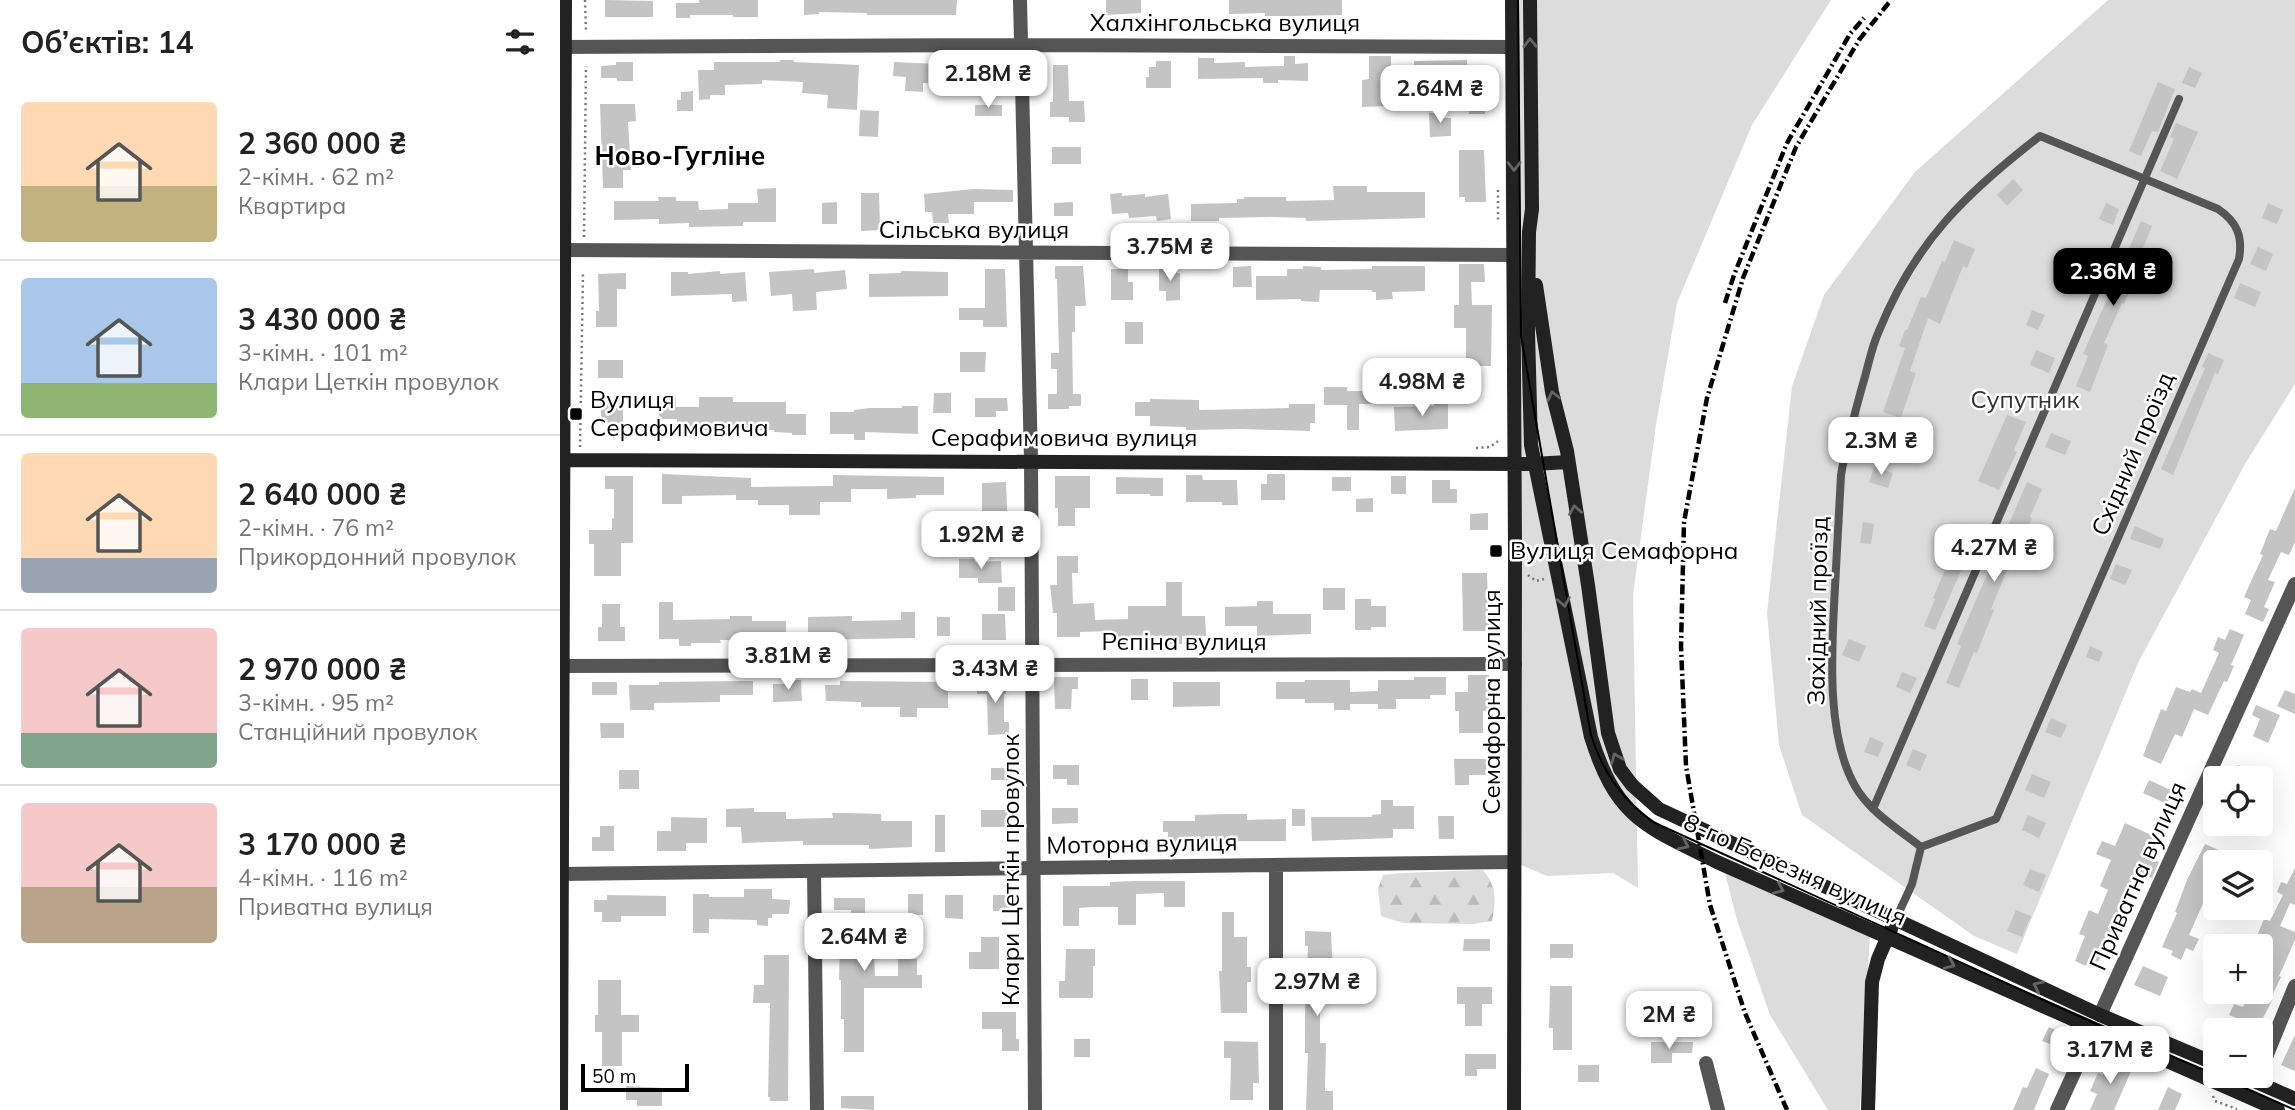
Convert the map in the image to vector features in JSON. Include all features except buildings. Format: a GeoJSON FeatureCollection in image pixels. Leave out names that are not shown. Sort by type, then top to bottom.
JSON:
{"type":"FeatureCollection","features":[{"type":"Feature","properties":{"kind":"main road"},"geometry":{"type":"LineString","coordinates":[[561,1110],[562,47],[565,0]]}},
{"type":"Feature","properties":{"kind":"main road","name":"Семафорна вулиця"},"geometry":{"type":"LineString","coordinates":[[1512,0],[1515,463],[1514,1110]]}},
{"type":"Feature","properties":{"kind":"main road"},"geometry":{"type":"LineString","coordinates":[[1530,0],[1532,209],[1536,287],[1550,383],[1568,462]]}},
{"type":"Feature","properties":{"kind":"main road"},"geometry":{"type":"LineString","coordinates":[[1532,209],[1529,232],[1528,332],[1529,425],[1534,464]]}},
{"type":"Feature","properties":{"kind":"main road","name":"Серафимовича вулиця"},"geometry":{"type":"LineString","coordinates":[[561,460],[1568,462]]}},
{"type":"Feature","properties":{"kind":"main road","name":"8-го Березня вулиця"},"geometry":{"type":"LineString","coordinates":[[1568,462],[1608,733],[1620,769],[1632,785],[1659,809],[1895,921],[2100,1015],[2203,1059]]}},
{"type":"Feature","properties":{"kind":"main road","name":"8-го Березня вулиця"},"geometry":{"type":"LineString","coordinates":[[1534,464],[1591,737],[1605,777],[1632,814],[1650,829],[1717,862],[2094,1029],[2246,1104],[2278,1110]]}},
{"type":"Feature","properties":{"kind":"main road"},"geometry":{"type":"LineString","coordinates":[[1868,1110],[1872,982],[1878,959],[1895,921]]}},
{"type":"Feature","properties":{"kind":"main road","name":"Приватна вулиця"},"geometry":{"type":"LineString","coordinates":[[2094,1029],[2100,1015]]}},
{"type":"Feature","properties":{"kind":"main road"},"geometry":{"type":"LineString","coordinates":[[2273,1087],[2295,1099]]}},
{"type":"Feature","properties":{"kind":"street","name":"Клари Цеткін провулок"},"geometry":{"type":"LineString","coordinates":[[1020,0],[1031,460],[1035,1110]]}},
{"type":"Feature","properties":{"kind":"street","name":"Халхінгольська вулиця"},"geometry":{"type":"LineString","coordinates":[[562,47],[1512,47]]}},
{"type":"Feature","properties":{"kind":"street","name":"Сільська вулиця"},"geometry":{"type":"LineString","coordinates":[[562,250],[1514,255]]}},
{"type":"Feature","properties":{"kind":"street","name":"Приватна вулиця"},"geometry":{"type":"LineString","coordinates":[[2100,1015],[2290,605],[2295,584]]}},
{"type":"Feature","properties":{"kind":"street","name":"Рєпіна вулиця"},"geometry":{"type":"LineString","coordinates":[[561,666],[1515,664]]}},
{"type":"Feature","properties":{"kind":"street","name":"Моторна вулиця"},"geometry":{"type":"LineString","coordinates":[[561,874],[1514,862]]}},
{"type":"Feature","properties":{"kind":"street"},"geometry":{"type":"LineString","coordinates":[[1276,865],[1276,1110]]}},
{"type":"Feature","properties":{"kind":"street"},"geometry":{"type":"LineString","coordinates":[[814,871],[817,1110]]}},
{"type":"Feature","properties":{"kind":"street"},"geometry":{"type":"LineString","coordinates":[[2273,1034],[2295,986]]}},
{"type":"Feature","properties":{"kind":"street","name":"Приватна вулиця"},"geometry":{"type":"LineString","coordinates":[[2057,1110],[2094,1029]]}},
{"type":"Feature","properties":{"kind":"street"},"geometry":{"type":"LineString","coordinates":[[1706,1063],[1718,1110]]}},
{"type":"Feature","properties":{"kind":"lane"},"geometry":{"type":"LineString","coordinates":[[1873,808],[2179,99]]}},
{"type":"Feature","properties":{"kind":"lane","name":"Західний проїзд"},"geometry":{"type":"LineString","coordinates":[[1921,847],[1873,808],[1855,787],[1844,763],[1833,704],[1832,646],[1841,475],[1845,449],[1878,332],[1899,287],[1919,255],[1957,206],[1994,172],[2040,136],[2145,178]]}},
{"type":"Feature","properties":{"kind":"lane","name":"Східний проїзд"},"geometry":{"type":"LineString","coordinates":[[1921,847],[1996,819],[2239,259],[2240,237],[2230,217],[2218,209],[2145,178]]}},
{"type":"Feature","properties":{"kind":"lane"},"geometry":{"type":"LineString","coordinates":[[1895,921],[1912,884],[1921,847]]}},
{"type":"Feature","properties":{"kind":"path"},"geometry":{"type":"LineString","coordinates":[[585,0],[586,38]]}},
{"type":"Feature","properties":{"kind":"path"},"geometry":{"type":"LineString","coordinates":[[584,241],[586,66]]}},
{"type":"Feature","properties":{"kind":"path"},"geometry":{"type":"LineString","coordinates":[[1500,186],[1497,192],[1497,220],[1504,231]]}},
{"type":"Feature","properties":{"kind":"path"},"geometry":{"type":"LineString","coordinates":[[579,450],[583,272]]}},
{"type":"Feature","properties":{"kind":"path"},"geometry":{"type":"LineString","coordinates":[[1474,448],[1490,447],[1503,437]]}},
{"type":"Feature","properties":{"kind":"path"},"geometry":{"type":"LineString","coordinates":[[1536,581],[1547,579]]}},
{"type":"Feature","properties":{"kind":"green space"},"geometry":{"type":"Polygon","coordinates":[[[1505,0],[1831,0],[1752,125],[1677,303],[1656,425],[1633,595],[1638,888],[1613,873],[1547,876],[1514,862],[1515,551],[1506,255],[1505,0]]]}},
{"type":"Feature","properties":{"kind":"green space","name":"Супутник"},"geometry":{"type":"Polygon","coordinates":[[[2108,0],[2295,0],[2295,384],[2245,464],[2138,663],[2017,954],[1974,936],[1802,815],[1779,745],[1767,613],[1792,386],[1824,295],[1915,172],[2108,0]]]}},
{"type":"Feature","properties":{"kind":"green space"},"geometry":{"type":"Polygon","coordinates":[[[1724,869],[1870,935],[1860,1110],[1828,1110],[1770,1015],[1737,920],[1724,869]]]}},
{"type":"Feature","properties":{"kind":"green space"},"geometry":{"type":"Polygon","coordinates":[[[1483,870],[1491,882],[1494,894],[1492,921],[1473,924],[1403,923],[1381,916],[1378,889],[1383,875],[1483,870]]]}},
{"type":"Feature","properties":{"kind":"tram line"},"geometry":{"type":"LineString","coordinates":[[1518,0],[1521,336],[1591,735],[1601,761],[1615,784],[1632,804],[1653,822],[2096,1024],[2203,1069]]}},
{"type":"Feature","properties":{"kind":"tram line"},"geometry":{"type":"LineString","coordinates":[[2245,1088],[2295,1110]]}},
{"type":"Feature","properties":{"kind":"railway"},"geometry":{"type":"LineString","coordinates":[[1787,1110],[1745,1013],[1710,905],[1686,766],[1681,646],[1684,522],[1707,398],[1743,278],[1796,147],[1859,40],[1891,0]]}},
{"type":"Feature","properties":{"kind":"railway"},"geometry":{"type":"LineString","coordinates":[[1725,303],[1787,143],[1850,34],[1864,18]]}},
{"type":"Feature","properties":{"kind":"place","name":"Вулиця Серафимовича"},"geometry":{"type":"Point","coordinates":[576,414]}},
{"type":"Feature","properties":{"kind":"place","name":"Вулиця Семафорна"},"geometry":{"type":"Point","coordinates":[1496,551]}},
{"type":"Feature","properties":{"kind":"district","name":"Ново-Гугліне"},"geometry":{"type":"Point","coordinates":[680,156]}}]}
